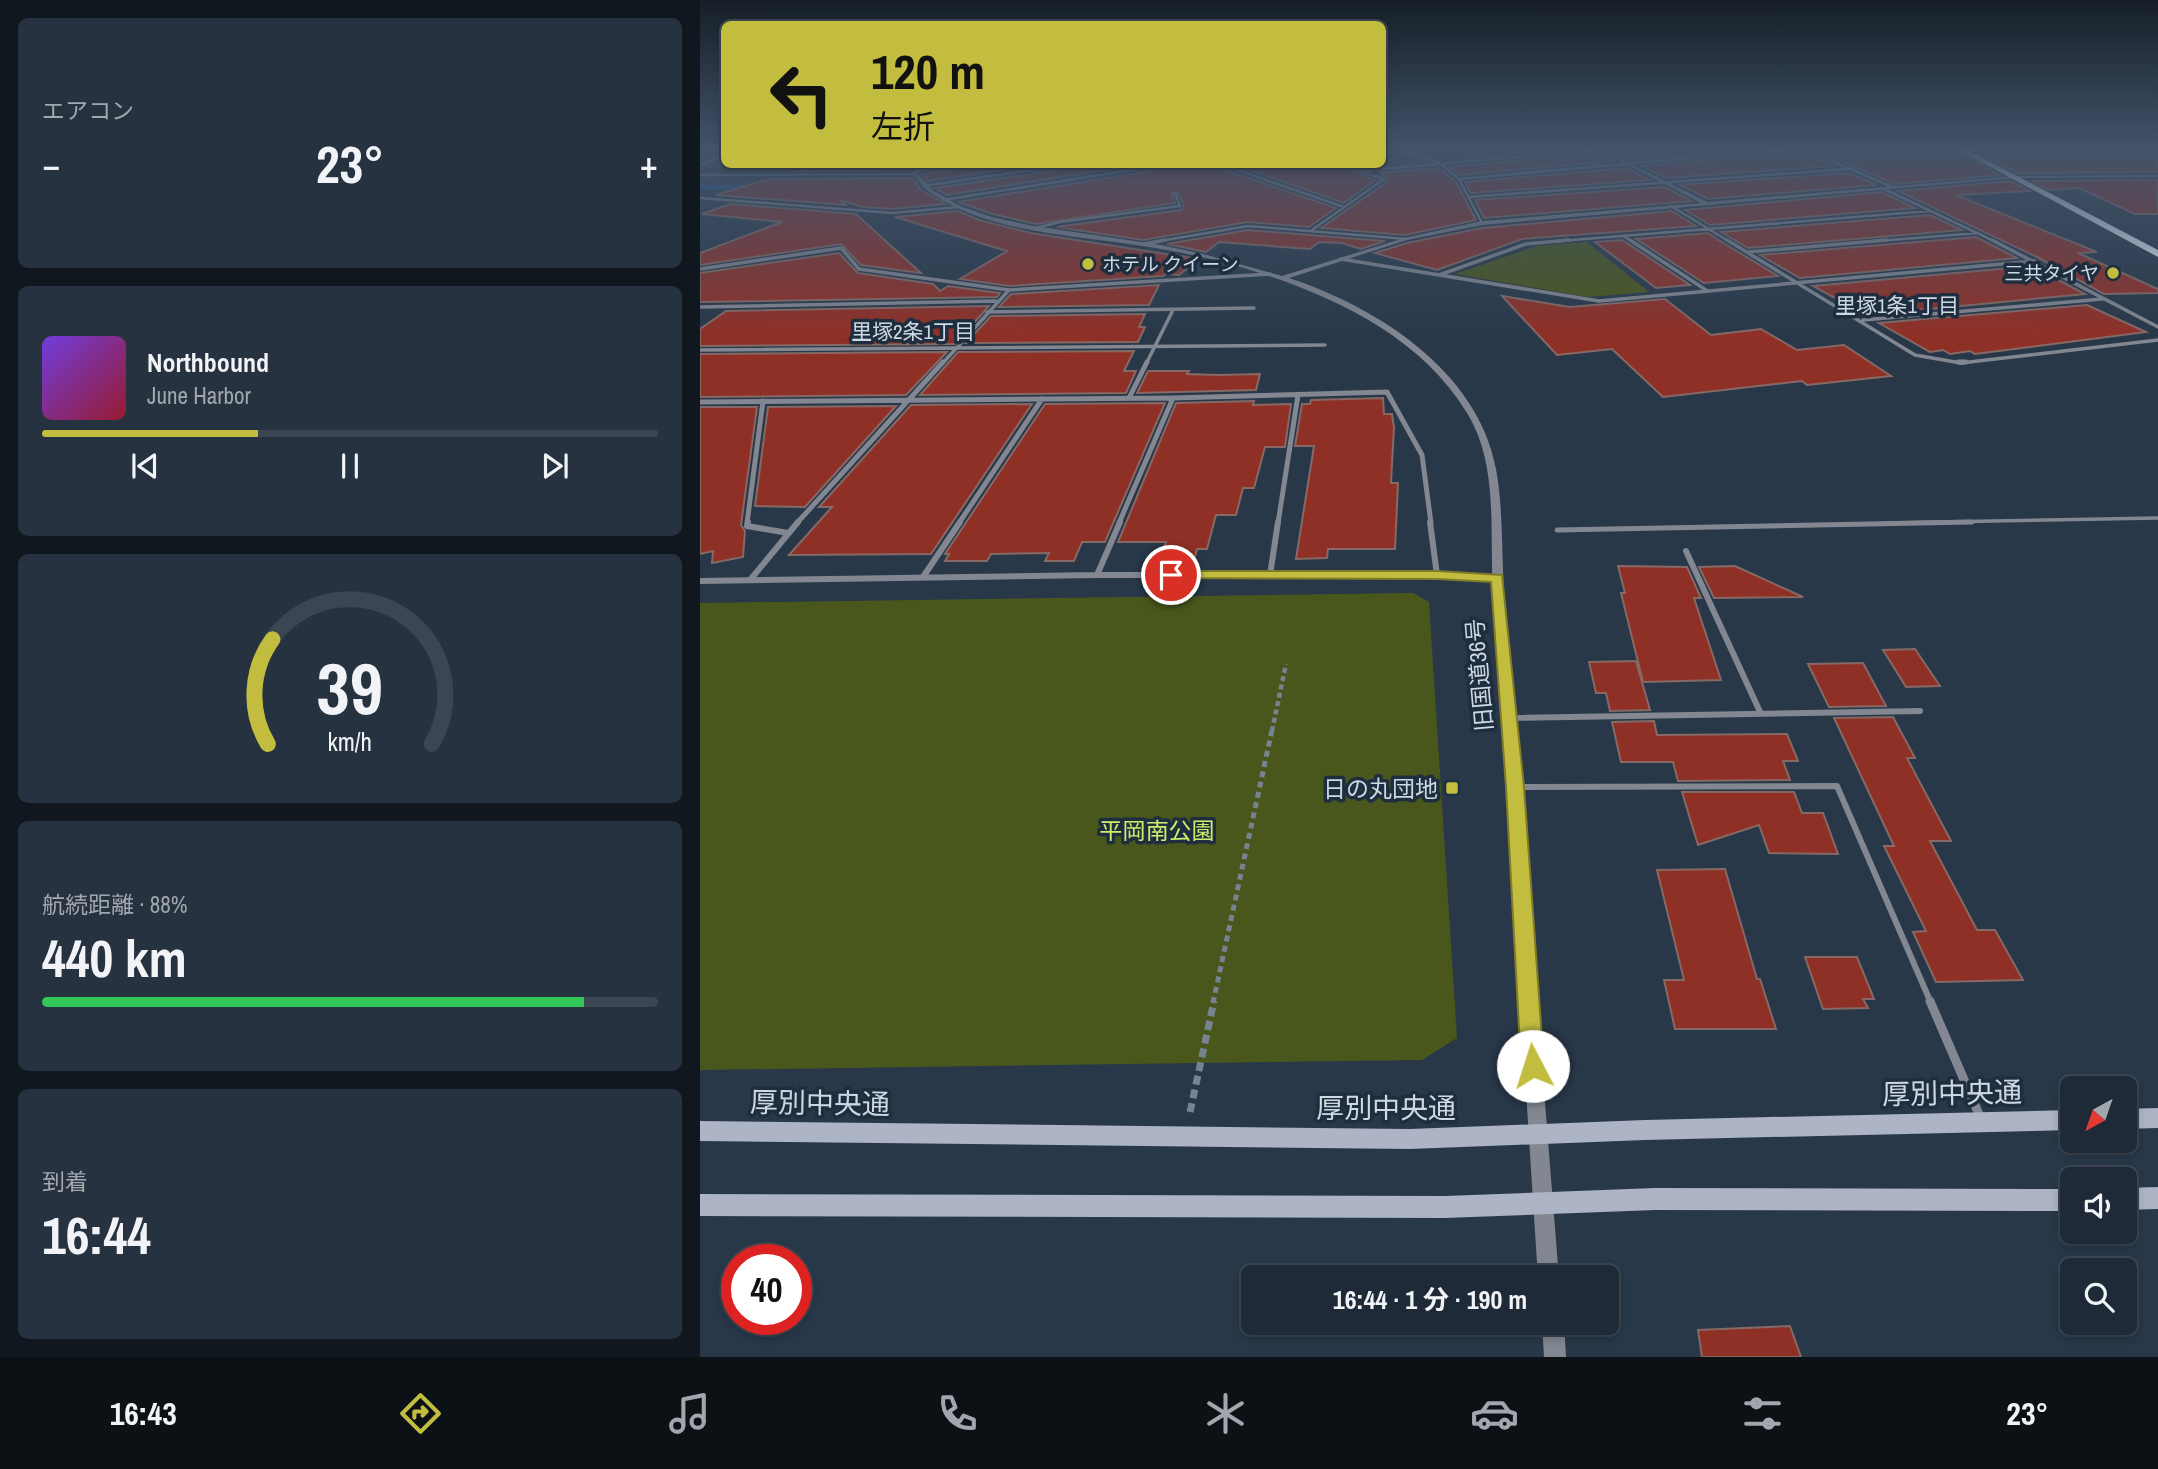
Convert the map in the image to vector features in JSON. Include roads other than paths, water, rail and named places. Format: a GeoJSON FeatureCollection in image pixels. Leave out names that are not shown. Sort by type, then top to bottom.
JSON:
{"type":"FeatureCollection","features":[{"type":"Feature","properties":{"kind":"highway"},"geometry":{"type":"LineString","coordinates":[[2079,211],[2158,254]]}},
{"type":"Feature","properties":{"kind":"main road"},"geometry":{"type":"LineString","coordinates":[[2137,1119],[2158,1118]]}},
{"type":"Feature","properties":{"kind":"main road","name":"厚別中央通"},"geometry":{"type":"LineString","coordinates":[[700,1131],[1422,1139],[2060,1120]]}},
{"type":"Feature","properties":{"kind":"main road"},"geometry":{"type":"LineString","coordinates":[[2137,1199],[2158,1198]]}},
{"type":"Feature","properties":{"kind":"main road"},"geometry":{"type":"LineString","coordinates":[[700,1205],[1445,1207],[1655,1199],[2060,1200]]}},
{"type":"Feature","properties":{"kind":"street"},"geometry":{"type":"LineString","coordinates":[[871,211],[911,211]]}},
{"type":"Feature","properties":{"kind":"street","name":"旧国道36号"},"geometry":{"type":"LineString","coordinates":[[975,211],[1035,228],[1144,244],[1214,258],[1283,278],[1357,310],[1404,340],[1438,372],[1469,408],[1486,444],[1495,483],[1497,578],[1515,787],[1526,991],[1548,1265]]}},
{"type":"Feature","properties":{"kind":"street"},"geometry":{"type":"LineString","coordinates":[[1312,231],[1337,211]]}},
{"type":"Feature","properties":{"kind":"street"},"geometry":{"type":"LineString","coordinates":[[1476,211],[1482,223]]}},
{"type":"Feature","properties":{"kind":"street"},"geometry":{"type":"LineString","coordinates":[[1283,278],[1406,239],[1482,223],[1605,211]]}},
{"type":"Feature","properties":{"kind":"street"},"geometry":{"type":"LineString","coordinates":[[1681,211],[1915,355],[1961,363],[2158,340]]}},
{"type":"Feature","properties":{"kind":"street"},"geometry":{"type":"LineString","coordinates":[[1438,275],[1526,244],[1925,211]]}},
{"type":"Feature","properties":{"kind":"street"},"geometry":{"type":"LineString","coordinates":[[1930,211],[2035,261],[2158,327]]}},
{"type":"Feature","properties":{"kind":"street"},"geometry":{"type":"LineString","coordinates":[[1144,244],[1248,226],[1406,239]]}},
{"type":"Feature","properties":{"kind":"street"},"geometry":{"type":"LineString","coordinates":[[1746,252],[1978,233]]}},
{"type":"Feature","properties":{"kind":"street"},"geometry":{"type":"LineString","coordinates":[[1623,236],[1707,290]]}},
{"type":"Feature","properties":{"kind":"street"},"geometry":{"type":"LineString","coordinates":[[700,269],[841,248],[859,269],[964,281],[1009,290],[1270,274]]}},
{"type":"Feature","properties":{"kind":"street"},"geometry":{"type":"LineString","coordinates":[[1341,259],[1599,301],[2035,261]]}},
{"type":"Feature","properties":{"kind":"street"},"geometry":{"type":"LineString","coordinates":[[750,580],[788,533],[910,401],[996,301],[1009,290]]}},
{"type":"Feature","properties":{"kind":"street"},"geometry":{"type":"LineString","coordinates":[[1861,320],[2102,299]]}},
{"type":"Feature","properties":{"kind":"street"},"geometry":{"type":"LineString","coordinates":[[700,307],[996,301]]}},
{"type":"Feature","properties":{"kind":"street"},"geometry":{"type":"LineString","coordinates":[[987,312],[1254,308]]}},
{"type":"Feature","properties":{"kind":"street"},"geometry":{"type":"LineString","coordinates":[[1129,398],[1173,310]]}},
{"type":"Feature","properties":{"kind":"street"},"geometry":{"type":"LineString","coordinates":[[700,350],[1325,345]]}},
{"type":"Feature","properties":{"kind":"street"},"geometry":{"type":"LineString","coordinates":[[700,402],[1173,398],[1387,392],[1422,455],[1437,575]]}},
{"type":"Feature","properties":{"kind":"street"},"geometry":{"type":"LineString","coordinates":[[1270,575],[1298,395]]}},
{"type":"Feature","properties":{"kind":"street"},"geometry":{"type":"LineString","coordinates":[[1097,575],[1173,398]]}},
{"type":"Feature","properties":{"kind":"street"},"geometry":{"type":"LineString","coordinates":[[923,577],[1042,399]]}},
{"type":"Feature","properties":{"kind":"street"},"geometry":{"type":"LineString","coordinates":[[764,401],[747,526],[788,533]]}},
{"type":"Feature","properties":{"kind":"street"},"geometry":{"type":"LineString","coordinates":[[1686,551],[1761,714]]}},
{"type":"Feature","properties":{"kind":"street"},"geometry":{"type":"LineString","coordinates":[[700,580],[1097,575],[1437,575],[1497,578]]}},
{"type":"Feature","properties":{"kind":"street"},"geometry":{"type":"LineString","coordinates":[[1508,718],[1920,710]]}},
{"type":"Feature","properties":{"kind":"street"},"geometry":{"type":"LineString","coordinates":[[1554,1335],[1555,1357]]}},
{"type":"Feature","properties":{"kind":"lane"},"geometry":{"type":"LineString","coordinates":[[1035,228],[1140,211]]}},
{"type":"Feature","properties":{"kind":"lane"},"geometry":{"type":"LineString","coordinates":[[1557,530],[2158,518]]}},
{"type":"Feature","properties":{"kind":"lane"},"geometry":{"type":"LineString","coordinates":[[1515,787],[1837,786],[1982,1122]]}},
{"type":"Feature","properties":{"kind":"place","name":"ホテル クイーン"},"geometry":{"type":"Point","coordinates":[1088,264]}},
{"type":"Feature","properties":{"kind":"place","name":"三共タイヤ"},"geometry":{"type":"Point","coordinates":[2113,273]}},
{"type":"Feature","properties":{"kind":"place","name":"日の丸団地"},"geometry":{"type":"Point","coordinates":[1452,788]}},
{"type":"Feature","properties":{"kind":"district","name":"里塚1条1丁目"},"geometry":{"type":"Point","coordinates":[1897,305]}},
{"type":"Feature","properties":{"kind":"district","name":"里塚2条1丁目"},"geometry":{"type":"Point","coordinates":[913,331]}},
{"type":"Feature","properties":{"kind":"park label","name":"平岡南公園"},"geometry":{"type":"Point","coordinates":[1157,830]}}]}
